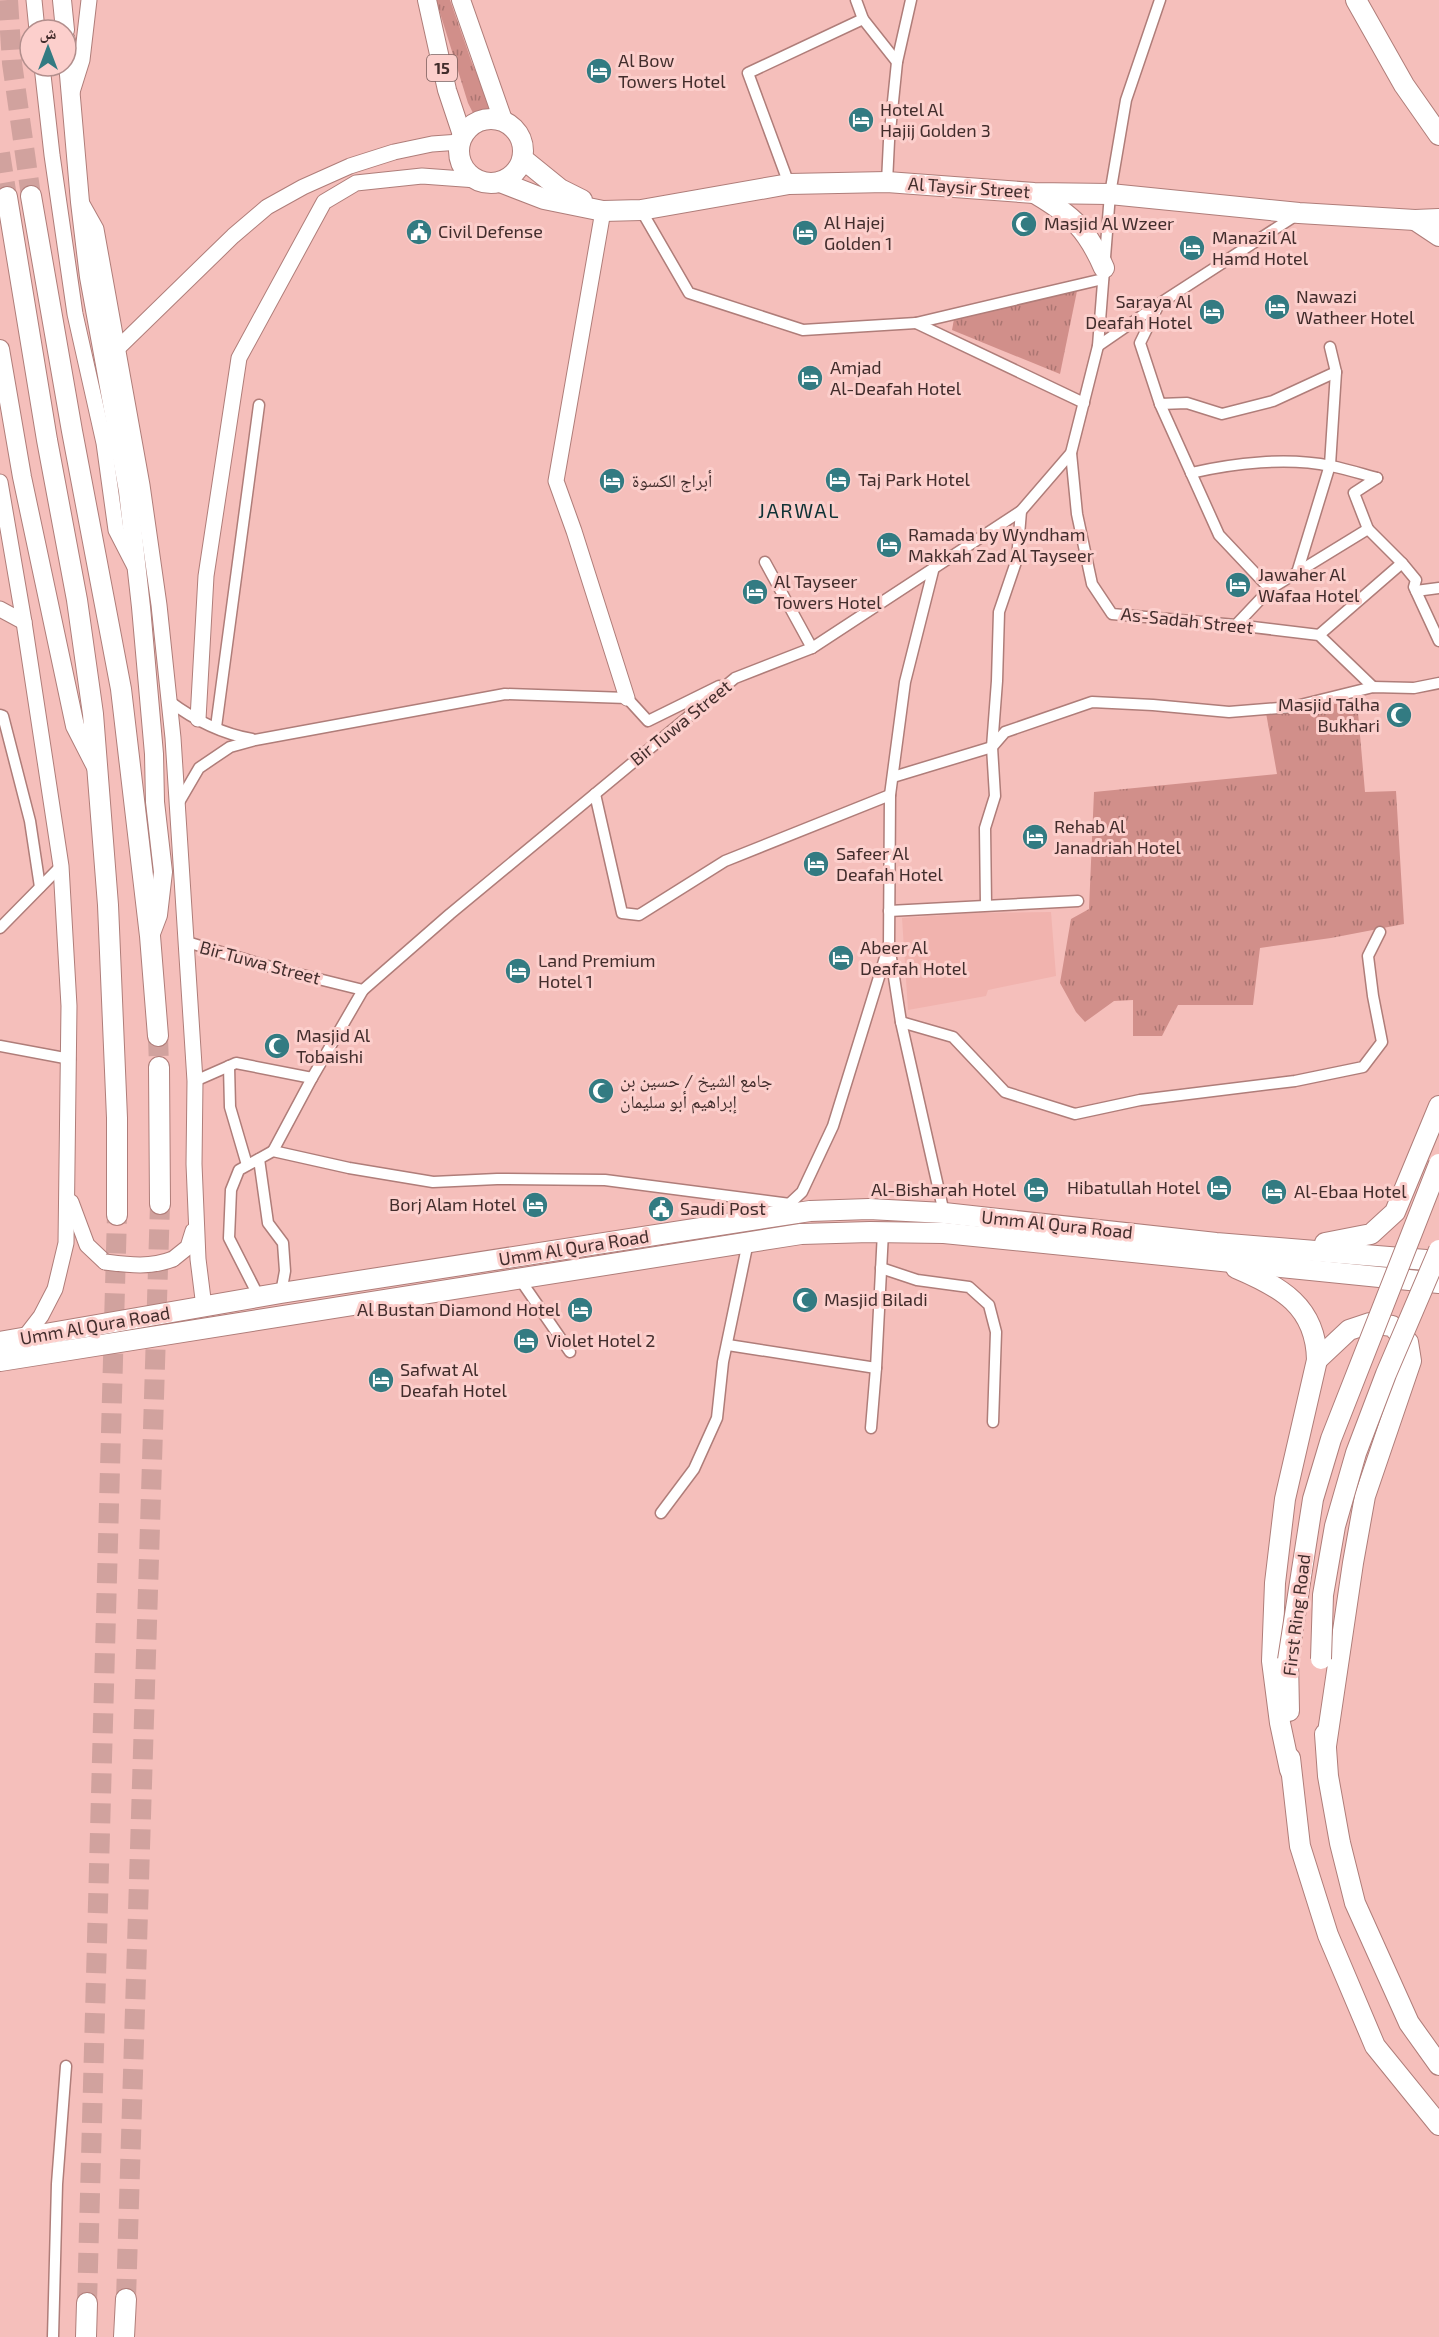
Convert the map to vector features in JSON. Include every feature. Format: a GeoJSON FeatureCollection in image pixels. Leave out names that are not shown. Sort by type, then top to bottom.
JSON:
{"type":"FeatureCollection","features":[{"type":"Feature","properties":{"kind":"highway"},"geometry":{"type":"LineString","coordinates":[[1356,0],[1404,85],[1439,135]]}},
{"type":"Feature","properties":{"kind":"highway"},"geometry":{"type":"LineString","coordinates":[[494,118],[503,120],[518,132],[522,140],[523,159],[514,174],[500,182],[477,180],[468,174],[462,164],[459,153],[461,139],[476,122],[494,118]]}},
{"type":"Feature","properties":{"kind":"highway"},"geometry":{"type":"LineString","coordinates":[[523,159],[560,189],[603,211]]}},
{"type":"Feature","properties":{"kind":"highway","name":"Al Taysir Street"},"geometry":{"type":"LineString","coordinates":[[500,182],[544,199],[603,211],[641,210],[789,184],[887,182],[1034,193],[1110,194],[1299,213],[1415,220],[1439,219]]}},
{"type":"Feature","properties":{"kind":"highway"},"geometry":{"type":"LineString","coordinates":[[1034,193],[1058,207],[1080,225],[1094,245],[1104,273]]}},
{"type":"Feature","properties":{"kind":"highway"},"geometry":{"type":"LineString","coordinates":[[31,196],[121,689],[150,936],[158,1036]]}},
{"type":"Feature","properties":{"kind":"highway"},"geometry":{"type":"LineString","coordinates":[[7,197],[47,440],[77,600],[93,714],[108,905],[117,1118],[117,1215]]}},
{"type":"Feature","properties":{"kind":"highway"},"geometry":{"type":"LineString","coordinates":[[1415,220],[1439,236]]}},
{"type":"Feature","properties":{"kind":"highway"},"geometry":{"type":"LineString","coordinates":[[159,1067],[159,1204]]}},
{"type":"Feature","properties":{"kind":"highway"},"geometry":{"type":"LineString","coordinates":[[1218,1252],[1333,1243],[1371,1234],[1395,1212],[1439,1106]]}},
{"type":"Feature","properties":{"kind":"highway","name":"First Ring Road"},"geometry":{"type":"LineString","coordinates":[[1439,1164],[1331,1439],[1313,1499],[1280,1660],[1290,1770],[1300,1846],[1328,1935],[1375,2046],[1439,2125]]}},
{"type":"Feature","properties":{"kind":"highway","name":"Umm Al Qura Road"},"geometry":{"type":"LineString","coordinates":[[0,1342],[783,1210],[869,1209],[944,1213],[1439,1283]]}},
{"type":"Feature","properties":{"kind":"highway"},"geometry":{"type":"LineString","coordinates":[[748,1242],[783,1210]]}},
{"type":"Feature","properties":{"kind":"highway","name":"Umm Al Qura Road"},"geometry":{"type":"LineString","coordinates":[[0,1361],[801,1234],[944,1233],[1218,1252],[1439,1254]]}},
{"type":"Feature","properties":{"kind":"highway"},"geometry":{"type":"LineString","coordinates":[[1218,1252],[1290,1296],[1305,1313],[1317,1345],[1317,1360],[1285,1499],[1275,1583],[1280,1660]]}},
{"type":"Feature","properties":{"kind":"highway","name":"First Ring Road"},"geometry":{"type":"LineString","coordinates":[[1439,1254],[1382,1384],[1356,1453],[1335,1526],[1323,1595],[1322,1659],[1328,1776],[1340,1843],[1355,1903],[1409,2023],[1439,2065]]}},
{"type":"Feature","properties":{"kind":"highway"},"geometry":{"type":"LineString","coordinates":[[1317,1360],[1349,1330],[1370,1323],[1392,1326],[1408,1342],[1411,1361],[1365,1496],[1326,1746]]}},
{"type":"Feature","properties":{"kind":"highway"},"geometry":{"type":"LineString","coordinates":[[124,2337],[126,2299]]}},
{"type":"Feature","properties":{"kind":"highway"},"geometry":{"type":"LineString","coordinates":[[86,2337],[87,2303]]}},
{"type":"Feature","properties":{"kind":"main road"},"geometry":{"type":"LineString","coordinates":[[62,0],[64,18]]}},
{"type":"Feature","properties":{"kind":"main road","name":"15"},"geometry":{"type":"LineString","coordinates":[[427,0],[447,90],[461,139]]}},
{"type":"Feature","properties":{"kind":"main road","name":"15"},"geometry":{"type":"LineString","coordinates":[[461,0],[503,120]]}},
{"type":"Feature","properties":{"kind":"main road"},"geometry":{"type":"LineString","coordinates":[[70,78],[80,202],[99,334],[128,491],[138,573],[154,754],[155,802],[163,872],[158,915],[150,936]]}},
{"type":"Feature","properties":{"kind":"main road"},"geometry":{"type":"LineString","coordinates":[[0,349],[22,477],[75,726],[97,767]]}},
{"type":"Feature","properties":{"kind":"street"},"geometry":{"type":"LineString","coordinates":[[34,0],[36,18]]}},
{"type":"Feature","properties":{"kind":"street"},"geometry":{"type":"LineString","coordinates":[[71,94],[82,60],[89,0]]}},
{"type":"Feature","properties":{"kind":"street"},"geometry":{"type":"LineString","coordinates":[[856,0],[863,19],[897,62]]}},
{"type":"Feature","properties":{"kind":"street"},"geometry":{"type":"LineString","coordinates":[[887,182],[897,62],[910,0]]}},
{"type":"Feature","properties":{"kind":"street","name":"Bir Tuwa Street"},"geometry":{"type":"LineString","coordinates":[[187,942],[274,968],[363,990],[450,914],[735,678],[812,648],[1021,511],[1071,453],[1098,345],[1110,194],[1126,100],[1160,0]]}},
{"type":"Feature","properties":{"kind":"street"},"geometry":{"type":"LineString","coordinates":[[789,184],[748,73],[863,19]]}},
{"type":"Feature","properties":{"kind":"street"},"geometry":{"type":"LineString","coordinates":[[43,78],[75,314],[105,442],[116,530],[138,573]]}},
{"type":"Feature","properties":{"kind":"street"},"geometry":{"type":"LineString","coordinates":[[116,350],[233,236],[267,207],[303,187],[350,166],[404,150],[461,139]]}},
{"type":"Feature","properties":{"kind":"street"},"geometry":{"type":"LineString","coordinates":[[350,166],[356,183]]}},
{"type":"Feature","properties":{"kind":"street"},"geometry":{"type":"LineString","coordinates":[[198,719],[206,576],[239,357],[324,202],[356,183],[422,176],[477,180]]}},
{"type":"Feature","properties":{"kind":"street"},"geometry":{"type":"LineString","coordinates":[[80,202],[96,229],[142,485],[169,701],[187,942],[195,1081],[198,1259],[204,1307]]}},
{"type":"Feature","properties":{"kind":"street"},"geometry":{"type":"LineString","coordinates":[[641,210],[689,293],[803,330],[916,323],[1104,273]]}},
{"type":"Feature","properties":{"kind":"street"},"geometry":{"type":"LineString","coordinates":[[603,211],[556,481],[627,698],[648,721],[735,678]]}},
{"type":"Feature","properties":{"kind":"street"},"geometry":{"type":"LineString","coordinates":[[1098,345],[1299,213]]}},
{"type":"Feature","properties":{"kind":"street"},"geometry":{"type":"LineString","coordinates":[[1159,304],[1140,343],[1160,404],[1219,535],[1270,590]]}},
{"type":"Feature","properties":{"kind":"street"},"geometry":{"type":"LineString","coordinates":[[916,323],[1084,403]]}},
{"type":"Feature","properties":{"kind":"street"},"geometry":{"type":"LineString","coordinates":[[1297,573],[1330,465],[1336,372],[1330,347]]}},
{"type":"Feature","properties":{"kind":"street"},"geometry":{"type":"LineString","coordinates":[[1160,404],[1187,403],[1222,414],[1273,401],[1336,372]]}},
{"type":"Feature","properties":{"kind":"street"},"geometry":{"type":"LineString","coordinates":[[216,727],[259,405]]}},
{"type":"Feature","properties":{"kind":"street","name":"As-Sadah Street"},"geometry":{"type":"LineString","coordinates":[[1071,453],[1077,514],[1092,584],[1112,614],[1319,635]]}},
{"type":"Feature","properties":{"kind":"street"},"geometry":{"type":"LineString","coordinates":[[1191,472],[1223,465],[1272,462],[1330,465],[1377,478],[1354,493],[1368,529],[1416,580],[1414,587],[1439,641]]}},
{"type":"Feature","properties":{"kind":"street"},"geometry":{"type":"LineString","coordinates":[[0,482],[24,622],[60,866],[69,1006],[66,1243],[55,1289],[41,1316],[24,1338]]}},
{"type":"Feature","properties":{"kind":"street"},"geometry":{"type":"LineString","coordinates":[[986,905],[985,828],[995,796],[992,747],[999,612],[1017,560],[1021,511]]}},
{"type":"Feature","properties":{"kind":"street"},"geometry":{"type":"LineString","coordinates":[[1236,625],[1270,590],[1368,529]]}},
{"type":"Feature","properties":{"kind":"street"},"geometry":{"type":"LineString","coordinates":[[765,562],[812,648]]}},
{"type":"Feature","properties":{"kind":"street"},"geometry":{"type":"LineString","coordinates":[[1373,687],[1319,635],[1402,563]]}},
{"type":"Feature","properties":{"kind":"street"},"geometry":{"type":"LineString","coordinates":[[934,567],[904,682],[892,777],[889,945],[901,1022],[944,1213]]}},
{"type":"Feature","properties":{"kind":"street"},"geometry":{"type":"LineString","coordinates":[[1416,591],[1439,588]]}},
{"type":"Feature","properties":{"kind":"street"},"geometry":{"type":"LineString","coordinates":[[0,609],[24,622]]}},
{"type":"Feature","properties":{"kind":"street"},"geometry":{"type":"LineString","coordinates":[[892,777],[992,747],[1005,732],[1092,702],[1229,712],[1292,707],[1373,687],[1413,688],[1439,683]]}},
{"type":"Feature","properties":{"kind":"street"},"geometry":{"type":"LineString","coordinates":[[178,804],[199,768],[230,747],[255,740],[505,694],[627,698]]}},
{"type":"Feature","properties":{"kind":"street"},"geometry":{"type":"LineString","coordinates":[[169,701],[183,712],[234,736],[255,740]]}},
{"type":"Feature","properties":{"kind":"street"},"geometry":{"type":"LineString","coordinates":[[0,715],[3,716],[30,821],[40,887]]}},
{"type":"Feature","properties":{"kind":"street"},"geometry":{"type":"LineString","coordinates":[[595,794],[622,913],[639,915],[726,861],[890,795]]}},
{"type":"Feature","properties":{"kind":"street"},"geometry":{"type":"LineString","coordinates":[[0,928],[60,866]]}},
{"type":"Feature","properties":{"kind":"street"},"geometry":{"type":"LineString","coordinates":[[889,911],[1078,901]]}},
{"type":"Feature","properties":{"kind":"street"},"geometry":{"type":"LineString","coordinates":[[901,1022],[953,1037],[1005,1092],[1075,1114],[1140,1100],[1295,1081],[1363,1067],[1382,1042],[1368,956],[1380,932]]}},
{"type":"Feature","properties":{"kind":"street"},"geometry":{"type":"LineString","coordinates":[[273,1151],[349,1168],[433,1182],[497,1179],[605,1180],[783,1210],[802,1192],[833,1126],[889,945]]}},
{"type":"Feature","properties":{"kind":"street"},"geometry":{"type":"LineString","coordinates":[[259,1297],[229,1238],[231,1190],[239,1170],[273,1151],[363,990]]}},
{"type":"Feature","properties":{"kind":"street"},"geometry":{"type":"LineString","coordinates":[[0,1046],[70,1059]]}},
{"type":"Feature","properties":{"kind":"street"},"geometry":{"type":"LineString","coordinates":[[195,1081],[236,1063],[312,1078]]}},
{"type":"Feature","properties":{"kind":"street"},"geometry":{"type":"LineString","coordinates":[[229,1066],[230,1107],[246,1165]]}},
{"type":"Feature","properties":{"kind":"street"},"geometry":{"type":"LineString","coordinates":[[259,1159],[268,1223],[283,1243],[285,1271],[281,1293]]}},
{"type":"Feature","properties":{"kind":"street"},"geometry":{"type":"LineString","coordinates":[[68,1194],[87,1245],[105,1262],[141,1266],[159,1264],[173,1259],[188,1247],[196,1216]]}},
{"type":"Feature","properties":{"kind":"street"},"geometry":{"type":"LineString","coordinates":[[871,1428],[883,1232]]}},
{"type":"Feature","properties":{"kind":"street"},"geometry":{"type":"LineString","coordinates":[[661,1513],[694,1469],[717,1418],[723,1362],[748,1242]]}},
{"type":"Feature","properties":{"kind":"street"},"geometry":{"type":"LineString","coordinates":[[881,1268],[916,1280],[969,1287],[989,1305],[996,1332],[993,1422]]}},
{"type":"Feature","properties":{"kind":"street"},"geometry":{"type":"LineString","coordinates":[[519,1278],[570,1352]]}},
{"type":"Feature","properties":{"kind":"street"},"geometry":{"type":"LineString","coordinates":[[728,1345],[876,1368]]}},
{"type":"Feature","properties":{"kind":"street"},"geometry":{"type":"LineString","coordinates":[[53,2337],[57,2184],[66,2066]]}},
{"type":"Feature","properties":{"kind":"shaded area"},"geometry":{"type":"Polygon","coordinates":[[[1051,912],[1056,976],[988,990],[986,996],[908,1010],[902,918],[976,913],[1051,912]]]}},
{"type":"Feature","properties":{"kind":"green space"},"geometry":{"type":"Polygon","coordinates":[[[436,0],[450,0],[472,63],[490,102],[489,109],[484,113],[474,115],[468,103],[436,0]]]}},
{"type":"Feature","properties":{"kind":"green space"},"geometry":{"type":"Polygon","coordinates":[[[1077,291],[1060,374],[952,330],[954,319],[1077,291]]]}},
{"type":"Feature","properties":{"kind":"green space"},"geometry":{"type":"Polygon","coordinates":[[[1357,701],[1365,792],[1396,791],[1404,924],[1331,938],[1260,948],[1253,1005],[1178,1005],[1162,1036],[1133,1036],[1133,1000],[1114,1001],[1085,1022],[1076,1012],[1060,983],[1071,919],[1089,909],[1094,792],[1277,774],[1266,713],[1357,701]]]}},
{"type":"Feature","properties":{"kind":"tunnel"},"geometry":{"type":"LineString","coordinates":[[8,0],[12,63],[31,196]]}},
{"type":"Feature","properties":{"kind":"tunnel"},"geometry":{"type":"LineString","coordinates":[[0,153],[7,197]]}},
{"type":"Feature","properties":{"kind":"tunnel"},"geometry":{"type":"LineString","coordinates":[[158,1036],[159,1067]]}},
{"type":"Feature","properties":{"kind":"tunnel"},"geometry":{"type":"LineString","coordinates":[[126,2299],[160,1204]]}},
{"type":"Feature","properties":{"kind":"tunnel"},"geometry":{"type":"LineString","coordinates":[[87,2303],[117,1215]]}},
{"type":"Feature","properties":{"kind":"place","name":"Al Bow Towers Hotel"},"geometry":{"type":"Point","coordinates":[599,71]}},
{"type":"Feature","properties":{"kind":"place","name":"Hotel Al Hajij Golden 3"},"geometry":{"type":"Point","coordinates":[861,120]}},
{"type":"Feature","properties":{"kind":"place","name":"Masjid Al Wzeer"},"geometry":{"type":"Point","coordinates":[1024,224]}},
{"type":"Feature","properties":{"kind":"place","name":"Civil Defense"},"geometry":{"type":"Point","coordinates":[419,232]}},
{"type":"Feature","properties":{"kind":"place","name":"Al Hajej Golden 1"},"geometry":{"type":"Point","coordinates":[805,233]}},
{"type":"Feature","properties":{"kind":"place","name":"Manazil Al Hamd Hotel"},"geometry":{"type":"Point","coordinates":[1192,248]}},
{"type":"Feature","properties":{"kind":"place","name":"Nawazi Watheer Hotel"},"geometry":{"type":"Point","coordinates":[1277,307]}},
{"type":"Feature","properties":{"kind":"place","name":"Saraya Al Deafah Hotel"},"geometry":{"type":"Point","coordinates":[1212,312]}},
{"type":"Feature","properties":{"kind":"place","name":"Amjad Al-Deafah Hotel"},"geometry":{"type":"Point","coordinates":[810,378]}},
{"type":"Feature","properties":{"kind":"place","name":"Taj Park Hotel"},"geometry":{"type":"Point","coordinates":[838,480]}},
{"type":"Feature","properties":{"kind":"place","name":"أبراج الكسوة"},"geometry":{"type":"Point","coordinates":[612,481]}},
{"type":"Feature","properties":{"kind":"place","name":"Ramada by Wyndham Makkah Zad Al Tayseer"},"geometry":{"type":"Point","coordinates":[889,545]}},
{"type":"Feature","properties":{"kind":"place","name":"Jawaher Al Wafaa Hotel"},"geometry":{"type":"Point","coordinates":[1238,585]}},
{"type":"Feature","properties":{"kind":"place","name":"Al Tayseer Towers Hotel"},"geometry":{"type":"Point","coordinates":[755,592]}},
{"type":"Feature","properties":{"kind":"place","name":"Masjid Talha Bukhari"},"geometry":{"type":"Point","coordinates":[1399,715]}},
{"type":"Feature","properties":{"kind":"place","name":"Rehab Al Janadriah Hotel"},"geometry":{"type":"Point","coordinates":[1035,837]}},
{"type":"Feature","properties":{"kind":"place","name":"Safeer Al Deafah Hotel"},"geometry":{"type":"Point","coordinates":[816,864]}},
{"type":"Feature","properties":{"kind":"place","name":"Abeer Al Deafah Hotel"},"geometry":{"type":"Point","coordinates":[841,958]}},
{"type":"Feature","properties":{"kind":"place","name":"Land Premium Hotel 1"},"geometry":{"type":"Point","coordinates":[518,971]}},
{"type":"Feature","properties":{"kind":"place","name":"Masjid Al Tobaishi"},"geometry":{"type":"Point","coordinates":[277,1046]}},
{"type":"Feature","properties":{"kind":"place","name":"جامع الشيخ / حسين بن إبراهيم أبو سليمان"},"geometry":{"type":"Point","coordinates":[601,1091]}},
{"type":"Feature","properties":{"kind":"place","name":"Hibatullah Hotel"},"geometry":{"type":"Point","coordinates":[1219,1188]}},
{"type":"Feature","properties":{"kind":"place","name":"Al-Bisharah Hotel"},"geometry":{"type":"Point","coordinates":[1036,1190]}},
{"type":"Feature","properties":{"kind":"place","name":"Al-Ebaa Hotel"},"geometry":{"type":"Point","coordinates":[1274,1192]}},
{"type":"Feature","properties":{"kind":"place","name":"Borj Alam Hotel"},"geometry":{"type":"Point","coordinates":[535,1205]}},
{"type":"Feature","properties":{"kind":"place","name":"Saudi Post"},"geometry":{"type":"Point","coordinates":[661,1209]}},
{"type":"Feature","properties":{"kind":"place","name":"Masjid Biladi"},"geometry":{"type":"Point","coordinates":[805,1300]}},
{"type":"Feature","properties":{"kind":"place","name":"Al Bustan Diamond Hotel"},"geometry":{"type":"Point","coordinates":[580,1310]}},
{"type":"Feature","properties":{"kind":"place","name":"Violet Hotel 2"},"geometry":{"type":"Point","coordinates":[526,1341]}},
{"type":"Feature","properties":{"kind":"place","name":"Safwat Al Deafah Hotel"},"geometry":{"type":"Point","coordinates":[381,1380]}},
{"type":"Feature","properties":{"kind":"district","name":"JARWAL"},"geometry":{"type":"Point","coordinates":[799,511]}}]}
